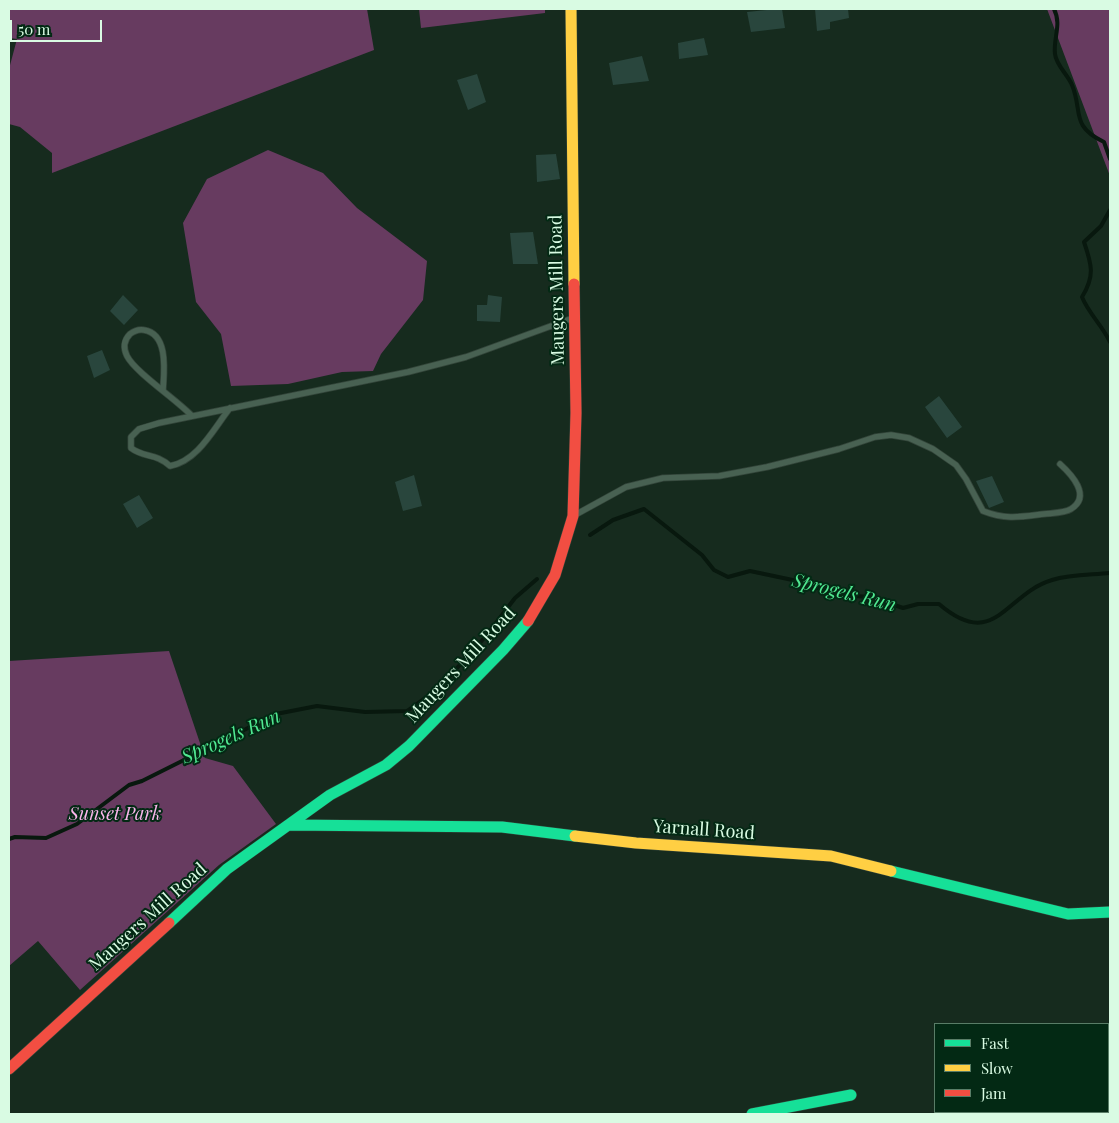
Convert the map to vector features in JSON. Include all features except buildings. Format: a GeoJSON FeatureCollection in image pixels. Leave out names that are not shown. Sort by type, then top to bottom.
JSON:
{"type":"FeatureCollection","features":[{"type":"Feature","properties":{"kind":"street","name":"Maugers Mill Road"},"geometry":{"type":"LineString","coordinates":[[9,1068],[220,875],[330,794],[386,765],[409,746],[503,650],[532,616],[555,576],[573,516],[576,413],[571,9]]}},
{"type":"Feature","properties":{"kind":"street","name":"Yarnall Road"},"geometry":{"type":"LineString","coordinates":[[289,825],[502,828],[636,842],[831,856],[1068,914],[1110,912]]}},
{"type":"Feature","properties":{"kind":"street"},"geometry":{"type":"LineString","coordinates":[[752,1114],[851,1095]]}},
{"type":"Feature","properties":{"kind":"lane"},"geometry":{"type":"LineString","coordinates":[[230,408],[206,442],[179,464],[170,466],[152,455],[140,455],[130,448],[131,438],[139,429],[192,416],[230,408],[408,372],[466,357],[575,318]]}},
{"type":"Feature","properties":{"kind":"lane"},"geometry":{"type":"LineString","coordinates":[[163,390],[165,364],[160,343],[150,331],[141,329],[132,332],[126,338],[125,354],[163,390],[180,402],[192,416]]}},
{"type":"Feature","properties":{"kind":"lane"},"geometry":{"type":"LineString","coordinates":[[573,516],[626,487],[663,478],[719,476],[758,469],[840,449],[875,437],[891,435],[909,438],[933,449],[956,465],[966,479],[983,511],[1000,518],[1016,518],[1071,510],[1077,503],[1080,495],[1078,486],[1074,478],[1060,464]]}},
{"type":"Feature","properties":{"kind":"green space"},"geometry":{"type":"Polygon","coordinates":[[[9,9],[367,9],[374,50],[52,173],[52,153],[20,127],[9,124],[9,69],[17,39],[9,38],[9,9]]]}},
{"type":"Feature","properties":{"kind":"green space"},"geometry":{"type":"Polygon","coordinates":[[[419,9],[545,9],[545,13],[421,28],[419,9]]]}},
{"type":"Feature","properties":{"kind":"green space"},"geometry":{"type":"Polygon","coordinates":[[[1047,9],[1110,9],[1110,176],[1047,9]]]}},
{"type":"Feature","properties":{"kind":"green space"},"geometry":{"type":"Polygon","coordinates":[[[268,150],[323,173],[357,208],[427,261],[423,300],[381,354],[373,371],[342,372],[288,384],[231,386],[221,334],[196,302],[183,223],[207,179],[268,150]]]}},
{"type":"Feature","properties":{"kind":"green space","name":"Sunset Park"},"geometry":{"type":"Polygon","coordinates":[[[169,651],[205,758],[233,766],[276,824],[219,865],[80,990],[38,941],[9,966],[9,661],[169,651]]]}},
{"type":"Feature","properties":{"kind":"waterway"},"geometry":{"type":"LineString","coordinates":[[1054,9],[1057,21],[1056,58],[1072,85],[1082,124],[1093,136],[1104,142],[1110,159]]}},
{"type":"Feature","properties":{"kind":"waterway"},"geometry":{"type":"LineString","coordinates":[[1110,210],[1101,226],[1084,242],[1091,270],[1089,283],[1082,297],[1110,342]]}},
{"type":"Feature","properties":{"kind":"waterway","name":"Sprogels Run"},"geometry":{"type":"LineString","coordinates":[[590,535],[613,520],[644,509],[702,555],[714,570],[728,577],[750,571],[802,582],[838,595],[871,597],[903,608],[918,604],[939,604],[958,617],[974,622],[987,621],[999,615],[1022,596],[1052,580],[1110,573]]}},
{"type":"Feature","properties":{"kind":"waterway","name":"Sprogels Run"},"geometry":{"type":"LineString","coordinates":[[9,839],[15,837],[46,838],[77,824],[129,785],[142,781],[276,714],[317,706],[365,712],[407,711],[439,688],[486,636],[515,598],[537,579]]}},
{"type":"Feature","properties":{"kind":"traffic: fast"},"geometry":{"type":"LineString","coordinates":[[169,923],[227,869],[330,795],[386,765],[409,746],[503,650],[528,621]]}},
{"type":"Feature","properties":{"kind":"traffic: fast"},"geometry":{"type":"LineString","coordinates":[[289,825],[502,827],[575,836]]}},
{"type":"Feature","properties":{"kind":"traffic: fast"},"geometry":{"type":"LineString","coordinates":[[891,871],[1068,914],[1110,912]]}},
{"type":"Feature","properties":{"kind":"traffic: fast"},"geometry":{"type":"LineString","coordinates":[[752,1114],[851,1095]]}},
{"type":"Feature","properties":{"kind":"traffic: slow"},"geometry":{"type":"LineString","coordinates":[[571,9],[574,284]]}},
{"type":"Feature","properties":{"kind":"traffic: slow"},"geometry":{"type":"LineString","coordinates":[[575,836],[636,843],[831,856],[891,871]]}},
{"type":"Feature","properties":{"kind":"traffic: jam"},"geometry":{"type":"LineString","coordinates":[[528,621],[555,575],[573,516],[576,413],[574,284]]}},
{"type":"Feature","properties":{"kind":"traffic: jam"},"geometry":{"type":"LineString","coordinates":[[9,1069],[169,923]]}}]}
